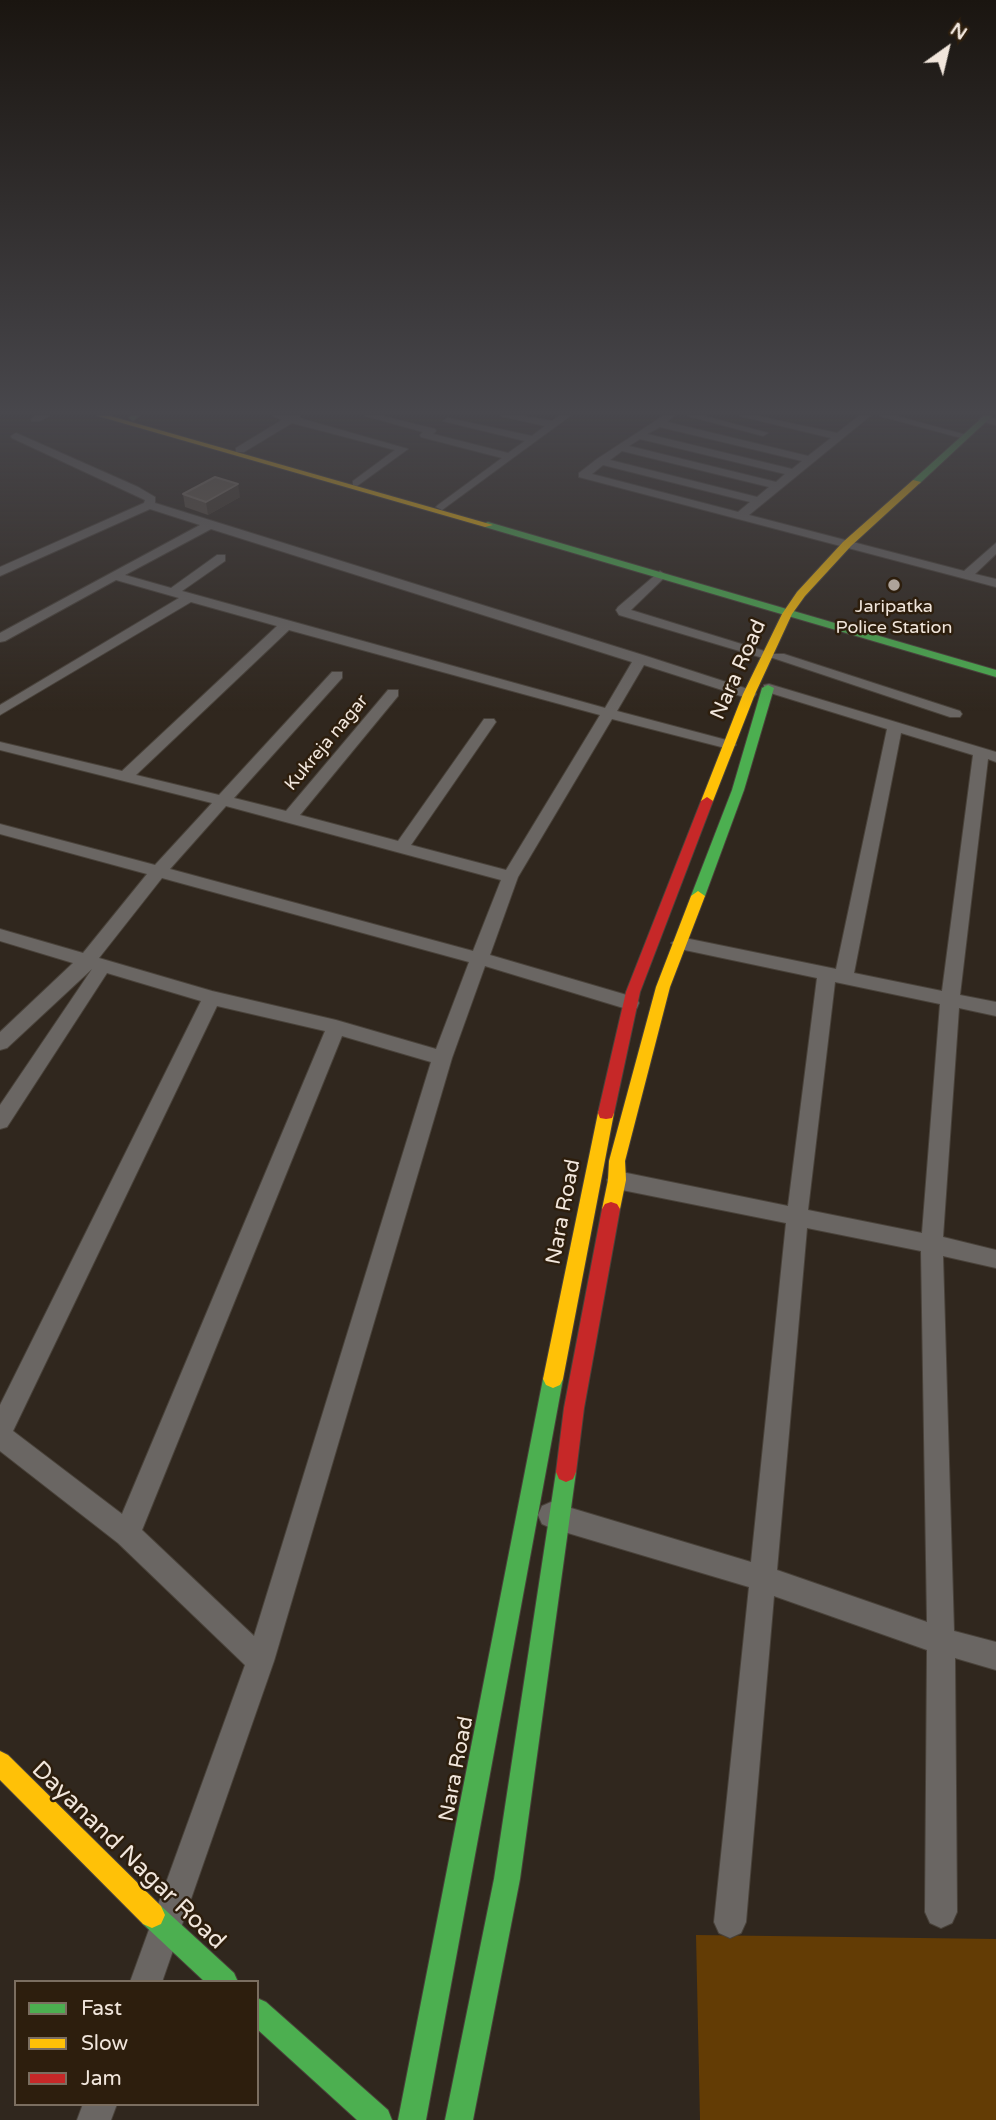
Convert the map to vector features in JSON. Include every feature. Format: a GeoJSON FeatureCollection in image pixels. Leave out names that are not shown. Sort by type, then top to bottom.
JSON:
{"type":"FeatureCollection","features":[{"type":"Feature","properties":{"kind":"main road"},"geometry":{"type":"LineString","coordinates":[[451,515],[660,575],[996,665]]}},
{"type":"Feature","properties":{"kind":"main road"},"geometry":{"type":"LineString","coordinates":[[469,515],[996,674]]}},
{"type":"Feature","properties":{"kind":"main road","name":"Nara Road"},"geometry":{"type":"LineString","coordinates":[[412,2120],[592,1175],[630,1003],[749,694],[797,612],[853,546],[885,515]]}},
{"type":"Feature","properties":{"kind":"main road","name":"Nara Road"},"geometry":{"type":"LineString","coordinates":[[853,546],[887,515]]}},
{"type":"Feature","properties":{"kind":"main road","name":"Nara Road"},"geometry":{"type":"LineString","coordinates":[[459,2120],[506,1879],[574,1408],[617,1180],[617,1161],[663,987],[738,790],[769,688],[773,656]]}},
{"type":"Feature","properties":{"kind":"main road","name":"Dayanand Nagar Road"},"geometry":{"type":"LineString","coordinates":[[4,1779],[223,1980]]}},
{"type":"Feature","properties":{"kind":"main road"},"geometry":{"type":"LineString","coordinates":[[259,2013],[378,2120]]}},
{"type":"Feature","properties":{"kind":"street"},"geometry":{"type":"LineString","coordinates":[[0,572],[127,515]]}},
{"type":"Feature","properties":{"kind":"street"},"geometry":{"type":"LineString","coordinates":[[181,515],[749,694]]}},
{"type":"Feature","properties":{"kind":"street"},"geometry":{"type":"LineString","coordinates":[[736,515],[996,583]]}},
{"type":"Feature","properties":{"kind":"street"},"geometry":{"type":"LineString","coordinates":[[0,638],[211,524]]}},
{"type":"Feature","properties":{"kind":"street"},"geometry":{"type":"LineString","coordinates":[[967,575],[996,547]]}},
{"type":"Feature","properties":{"kind":"street"},"geometry":{"type":"LineString","coordinates":[[172,593],[221,558]]}},
{"type":"Feature","properties":{"kind":"street"},"geometry":{"type":"LineString","coordinates":[[660,575],[623,610],[624,612],[955,714]]}},
{"type":"Feature","properties":{"kind":"street"},"geometry":{"type":"LineString","coordinates":[[114,576],[285,626],[729,745]]}},
{"type":"Feature","properties":{"kind":"street"},"geometry":{"type":"LineString","coordinates":[[0,711],[189,598]]}},
{"type":"Feature","properties":{"kind":"street"},"geometry":{"type":"LineString","coordinates":[[125,776],[285,626]]}},
{"type":"Feature","properties":{"kind":"street"},"geometry":{"type":"LineString","coordinates":[[147,1980],[260,1661],[442,1058],[478,958],[510,877],[641,659]]}},
{"type":"Feature","properties":{"kind":"street"},"geometry":{"type":"LineString","coordinates":[[0,1121],[94,964],[158,872],[337,675]]}},
{"type":"Feature","properties":{"kind":"street"},"geometry":{"type":"LineString","coordinates":[[769,688],[988,755],[950,1000],[932,1244],[941,1640],[941,1912]]}},
{"type":"Feature","properties":{"kind":"street","name":"Kukreja nagar"},"geometry":{"type":"LineString","coordinates":[[290,817],[393,693]]}},
{"type":"Feature","properties":{"kind":"street"},"geometry":{"type":"LineString","coordinates":[[401,848],[489,722]]}},
{"type":"Feature","properties":{"kind":"street"},"geometry":{"type":"LineString","coordinates":[[730,1922],[796,1216],[836,974],[895,725]]}},
{"type":"Feature","properties":{"kind":"street"},"geometry":{"type":"LineString","coordinates":[[0,746],[290,817],[510,877]]}},
{"type":"Feature","properties":{"kind":"street"},"geometry":{"type":"LineString","coordinates":[[0,829],[478,958],[630,1003]]}},
{"type":"Feature","properties":{"kind":"street"},"geometry":{"type":"LineString","coordinates":[[0,935],[212,998],[337,1027],[442,1058]]}},
{"type":"Feature","properties":{"kind":"street"},"geometry":{"type":"LineString","coordinates":[[680,943],[996,1009]]}},
{"type":"Feature","properties":{"kind":"street"},"geometry":{"type":"LineString","coordinates":[[0,1043],[94,964]]}},
{"type":"Feature","properties":{"kind":"street"},"geometry":{"type":"LineString","coordinates":[[212,998],[0,1433],[127,1534],[260,1661]]}},
{"type":"Feature","properties":{"kind":"street"},"geometry":{"type":"LineString","coordinates":[[127,1534],[337,1027]]}},
{"type":"Feature","properties":{"kind":"street"},"geometry":{"type":"LineString","coordinates":[[617,1180],[996,1259]]}},
{"type":"Feature","properties":{"kind":"street"},"geometry":{"type":"LineString","coordinates":[[528,1510],[560,1516],[762,1578],[941,1640],[996,1656]]}},
{"type":"Feature","properties":{"kind":"shaded area"},"geometry":{"type":"Polygon","coordinates":[[[696,1935],[996,1939],[996,2120],[700,2120],[696,1935]]]}},
{"type":"Feature","properties":{"kind":"traffic: fast"},"geometry":{"type":"LineString","coordinates":[[488,525],[996,674]]}},
{"type":"Feature","properties":{"kind":"traffic: fast"},"geometry":{"type":"LineString","coordinates":[[698,896],[738,790],[768,688]]}},
{"type":"Feature","properties":{"kind":"traffic: fast"},"geometry":{"type":"LineString","coordinates":[[412,2120],[553,1379]]}},
{"type":"Feature","properties":{"kind":"traffic: fast"},"geometry":{"type":"LineString","coordinates":[[459,2120],[507,1879],[566,1472]]}},
{"type":"Feature","properties":{"kind":"traffic: fast"},"geometry":{"type":"LineString","coordinates":[[152,1915],[223,1980]]}},
{"type":"Feature","properties":{"kind":"traffic: fast"},"geometry":{"type":"LineString","coordinates":[[259,2013],[378,2120]]}},
{"type":"Feature","properties":{"kind":"traffic: slow"},"geometry":{"type":"LineString","coordinates":[[452,515],[488,525]]}},
{"type":"Feature","properties":{"kind":"traffic: slow"},"geometry":{"type":"LineString","coordinates":[[707,801],[749,694],[787,614],[801,594],[847,544],[879,515]]}},
{"type":"Feature","properties":{"kind":"traffic: slow"},"geometry":{"type":"LineString","coordinates":[[611,1209],[617,1180],[617,1161],[663,987],[698,896]]}},
{"type":"Feature","properties":{"kind":"traffic: slow"},"geometry":{"type":"LineString","coordinates":[[553,1379],[606,1113]]}},
{"type":"Feature","properties":{"kind":"traffic: slow"},"geometry":{"type":"LineString","coordinates":[[0,1763],[152,1915]]}},
{"type":"Feature","properties":{"kind":"traffic: jam"},"geometry":{"type":"LineString","coordinates":[[606,1113],[633,992],[707,801]]}},
{"type":"Feature","properties":{"kind":"traffic: jam"},"geometry":{"type":"LineString","coordinates":[[566,1472],[574,1408],[611,1209]]}},
{"type":"Feature","properties":{"kind":"place","name":"Jaripatka Police Station"},"geometry":{"type":"Point","coordinates":[894,585]}}]}
